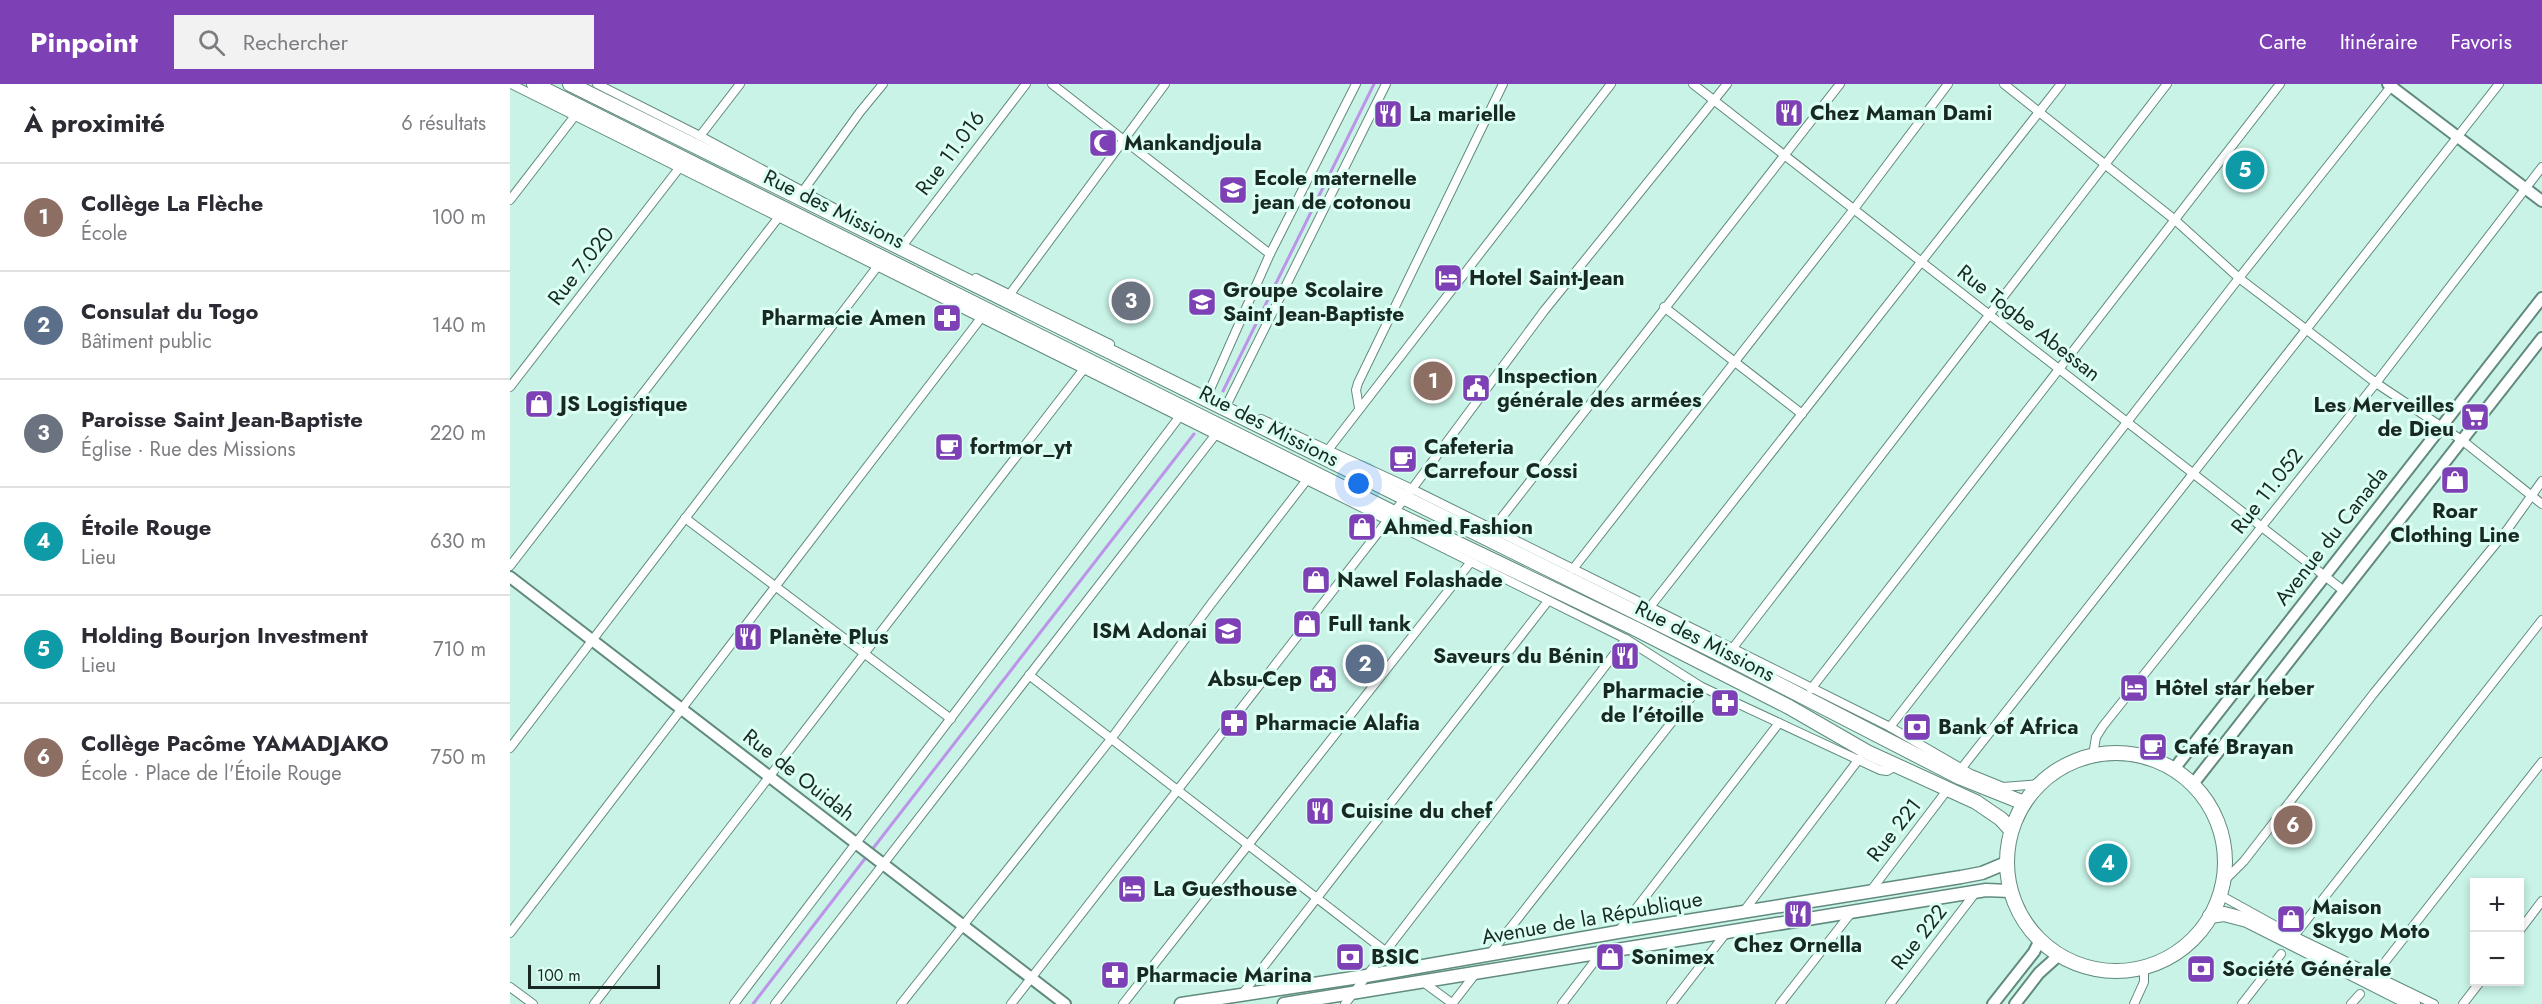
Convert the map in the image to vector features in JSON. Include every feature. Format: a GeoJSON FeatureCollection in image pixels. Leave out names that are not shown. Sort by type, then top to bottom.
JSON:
{"type":"FeatureCollection","features":[{"type":"Feature","properties":{"kind":"highway","name":"Rue des Missions"},"geometry":{"type":"LineString","coordinates":[[534,84],[1390,516],[1717,670],[1789,707],[1867,752],[1989,810],[2011,830]]}},
{"type":"Feature","properties":{"kind":"highway","name":"Rue des Missions"},"geometry":{"type":"LineString","coordinates":[[570,84],[1408,494],[1959,777],[2024,803]]}},
{"type":"Feature","properties":{"kind":"highway"},"geometry":{"type":"LineString","coordinates":[[2114,753],[2135,754],[2156,760],[2174,769],[2193,784],[2206,800],[2219,826],[2225,854],[2222,889],[2210,916],[2187,944],[2170,956],[2144,966],[2125,970],[2101,969],[2077,963],[2059,955],[2040,940],[2020,915],[2010,891],[2006,863],[2011,830],[2024,803],[2039,784],[2060,768],[2093,755],[2114,753]]}},
{"type":"Feature","properties":{"kind":"highway"},"geometry":{"type":"LineString","coordinates":[[2210,916],[2224,914],[2247,920],[2413,1004]]}},
{"type":"Feature","properties":{"kind":"main road"},"geometry":{"type":"LineString","coordinates":[[2391,85],[2542,201]]}},
{"type":"Feature","properties":{"kind":"main road","name":"Avenue du Canada"},"geometry":{"type":"LineString","coordinates":[[2174,769],[2542,298]]}},
{"type":"Feature","properties":{"kind":"main road","name":"Avenue du Canada"},"geometry":{"type":"LineString","coordinates":[[2193,784],[2542,338]]}},
{"type":"Feature","properties":{"kind":"main road","name":"Rue de Ouidah"},"geometry":{"type":"LineString","coordinates":[[510,577],[1065,1004]]}},
{"type":"Feature","properties":{"kind":"main road","name":"Avenue de la République"},"geometry":{"type":"LineString","coordinates":[[1181,1004],[1489,956],[1618,932],[1982,873],[2006,863]]}},
{"type":"Feature","properties":{"kind":"main road","name":"Avenue de la République"},"geometry":{"type":"LineString","coordinates":[[1284,1004],[1996,889],[2010,891]]}},
{"type":"Feature","properties":{"kind":"main road"},"geometry":{"type":"LineString","coordinates":[[1993,1004],[2034,952],[2040,940]]}},
{"type":"Feature","properties":{"kind":"main road"},"geometry":{"type":"LineString","coordinates":[[2015,1004],[2039,973],[2059,955]]}},
{"type":"Feature","properties":{"kind":"street"},"geometry":{"type":"LineString","coordinates":[[511,84],[1083,370],[1180,416],[1306,481],[1390,516],[1470,563],[1626,639],[1700,686],[1884,771],[1896,766]]}},
{"type":"Feature","properties":{"kind":"street"},"geometry":{"type":"LineString","coordinates":[[700,136],[740,84]]}},
{"type":"Feature","properties":{"kind":"street"},"geometry":{"type":"LineString","coordinates":[[803,191],[883,84]]}},
{"type":"Feature","properties":{"kind":"street","name":"Rue 11.016"},"geometry":{"type":"LineString","coordinates":[[903,245],[1026,84]]}},
{"type":"Feature","properties":{"kind":"street"},"geometry":{"type":"LineString","coordinates":[[1052,84],[1270,254]]}},
{"type":"Feature","properties":{"kind":"street"},"geometry":{"type":"LineString","coordinates":[[1010,294],[1122,139],[1165,84]]}},
{"type":"Feature","properties":{"kind":"street"},"geometry":{"type":"LineString","coordinates":[[1208,394],[1270,254],[1356,84]]}},
{"type":"Feature","properties":{"kind":"street"},"geometry":{"type":"LineString","coordinates":[[1227,404],[1386,84]]}},
{"type":"Feature","properties":{"kind":"street"},"geometry":{"type":"LineString","coordinates":[[1359,408],[1356,390],[1358,383],[1503,84]]}},
{"type":"Feature","properties":{"kind":"street"},"geometry":{"type":"LineString","coordinates":[[1328,450],[1611,84]]}},
{"type":"Feature","properties":{"kind":"street","name":"Rue Togbe Abessan"},"geometry":{"type":"LineString","coordinates":[[1693,84],[2344,591]]}},
{"type":"Feature","properties":{"kind":"street"},"geometry":{"type":"LineString","coordinates":[[1011,1004],[1408,494],[1544,311],[1727,84]]}},
{"type":"Feature","properties":{"kind":"street"},"geometry":{"type":"LineString","coordinates":[[1492,530],[1840,84]]}},
{"type":"Feature","properties":{"kind":"street"},"geometry":{"type":"LineString","coordinates":[[1573,569],[1854,209],[1948,84]]}},
{"type":"Feature","properties":{"kind":"street"},"geometry":{"type":"LineString","coordinates":[[2004,84],[2175,220],[2239,278],[2307,327],[2376,383],[2463,441],[2542,504]]}},
{"type":"Feature","properties":{"kind":"street"},"geometry":{"type":"LineString","coordinates":[[1650,607],[2061,84]]}},
{"type":"Feature","properties":{"kind":"street"},"geometry":{"type":"LineString","coordinates":[[1732,649],[2167,84]]}},
{"type":"Feature","properties":{"kind":"street"},"geometry":{"type":"LineString","coordinates":[[1811,689],[2280,84]]}},
{"type":"Feature","properties":{"kind":"street"},"geometry":{"type":"LineString","coordinates":[[1961,769],[2499,84]]}},
{"type":"Feature","properties":{"kind":"street"},"geometry":{"type":"LineString","coordinates":[[602,85],[903,245],[1010,294],[1227,404],[1328,450],[1408,494],[1492,530],[1650,607],[1890,727],[1961,769],[2003,788],[2039,784]]}},
{"type":"Feature","properties":{"kind":"street"},"geometry":{"type":"LineString","coordinates":[[1890,727],[2391,85]]}},
{"type":"Feature","properties":{"kind":"street"},"geometry":{"type":"LineString","coordinates":[[510,200],[574,117]]}},
{"type":"Feature","properties":{"kind":"street","name":"Rue 7.020"},"geometry":{"type":"LineString","coordinates":[[511,383],[680,167]]}},
{"type":"Feature","properties":{"kind":"street","name":"Rue 11.052"},"geometry":{"type":"LineString","coordinates":[[2093,755],[2097,737],[2103,726],[2376,383],[2542,167]]}},
{"type":"Feature","properties":{"kind":"street"},"geometry":{"type":"LineString","coordinates":[[510,566],[778,218]]}},
{"type":"Feature","properties":{"kind":"street"},"geometry":{"type":"LineString","coordinates":[[510,747],[877,267]]}},
{"type":"Feature","properties":{"kind":"street"},"geometry":{"type":"LineString","coordinates":[[1664,307],[1802,414]]}},
{"type":"Feature","properties":{"kind":"street"},"geometry":{"type":"LineString","coordinates":[[510,933],[981,318]]}},
{"type":"Feature","properties":{"kind":"street"},"geometry":{"type":"LineString","coordinates":[[594,1004],[1083,370]]}},
{"type":"Feature","properties":{"kind":"street"},"geometry":{"type":"LineString","coordinates":[[734,1004],[1180,416]]}},
{"type":"Feature","properties":{"kind":"street"},"geometry":{"type":"LineString","coordinates":[[775,1004],[1216,434]]}},
{"type":"Feature","properties":{"kind":"street"},"geometry":{"type":"LineString","coordinates":[[901,1004],[1111,739],[1306,481]]}},
{"type":"Feature","properties":{"kind":"street"},"geometry":{"type":"LineString","coordinates":[[2434,1004],[2294,936],[2222,889],[2374,693],[2507,530],[2542,481]]}},
{"type":"Feature","properties":{"kind":"street"},"geometry":{"type":"LineString","coordinates":[[685,518],[774,588],[951,719]]}},
{"type":"Feature","properties":{"kind":"street"},"geometry":{"type":"LineString","coordinates":[[1124,1004],[1247,844],[1470,563]]}},
{"type":"Feature","properties":{"kind":"street"},"geometry":{"type":"LineString","coordinates":[[1243,993],[1548,601]]}},
{"type":"Feature","properties":{"kind":"street"},"geometry":{"type":"LineString","coordinates":[[2294,936],[2542,620]]}},
{"type":"Feature","properties":{"kind":"street"},"geometry":{"type":"LineString","coordinates":[[1345,1004],[1626,639]]}},
{"type":"Feature","properties":{"kind":"street"},"geometry":{"type":"LineString","coordinates":[[1029,675],[1408,969]]}},
{"type":"Feature","properties":{"kind":"street"},"geometry":{"type":"LineString","coordinates":[[1489,956],[1700,686]]}},
{"type":"Feature","properties":{"kind":"street"},"geometry":{"type":"LineString","coordinates":[[1618,932],[1779,723]]}},
{"type":"Feature","properties":{"kind":"street"},"geometry":{"type":"LineString","coordinates":[[1743,913],[1859,759]]}},
{"type":"Feature","properties":{"kind":"street"},"geometry":{"type":"LineString","coordinates":[[2374,976],[2542,762]]}},
{"type":"Feature","properties":{"kind":"street","name":"Rue 221"},"geometry":{"type":"LineString","coordinates":[[1869,892],[1948,789]]}},
{"type":"Feature","properties":{"kind":"street","name":"Rue 222"},"geometry":{"type":"LineString","coordinates":[[1890,1004],[1977,892]]}},
{"type":"Feature","properties":{"kind":"street"},"geometry":{"type":"LineString","coordinates":[[2524,925],[2542,901]]}},
{"type":"Feature","properties":{"kind":"street"},"geometry":{"type":"LineString","coordinates":[[1780,1004],[1851,913]]}},
{"type":"Feature","properties":{"kind":"street"},"geometry":{"type":"LineString","coordinates":[[1671,1004],[1726,933]]}},
{"type":"Feature","properties":{"kind":"street"},"geometry":{"type":"LineString","coordinates":[[1562,1004],[1602,952]]}},
{"type":"Feature","properties":{"kind":"street"},"geometry":{"type":"LineString","coordinates":[[2242,1004],[2281,954]]}},
{"type":"Feature","properties":{"kind":"street"},"geometry":{"type":"LineString","coordinates":[[2134,1004],[2144,982],[2144,966]]}},
{"type":"Feature","properties":{"kind":"street"},"geometry":{"type":"LineString","coordinates":[[1424,982],[1453,1004],[1477,972]]}},
{"type":"Feature","properties":{"kind":"street"},"geometry":{"type":"LineString","coordinates":[[2463,1004],[2476,986]]}},
{"type":"Feature","properties":{"kind":"street"},"geometry":{"type":"LineString","coordinates":[[510,987],[532,1004]]}},
{"type":"Feature","properties":{"kind":"street"},"geometry":{"type":"LineString","coordinates":[[2351,1004],[2360,994]]}},
{"type":"Feature","properties":{"kind":"waterway"},"geometry":{"type":"LineString","coordinates":[[1223,391],[1374,84]]}},
{"type":"Feature","properties":{"kind":"waterway"},"geometry":{"type":"LineString","coordinates":[[871,851],[1194,434]]}},
{"type":"Feature","properties":{"kind":"waterway"},"geometry":{"type":"LineString","coordinates":[[753,1004],[867,856]]}},
{"type":"Feature","properties":{"kind":"place","name":"Chez Maman Dami"},"geometry":{"type":"Point","coordinates":[1789,113]}},
{"type":"Feature","properties":{"kind":"place","name":"La marielle"},"geometry":{"type":"Point","coordinates":[1388,114]}},
{"type":"Feature","properties":{"kind":"place","name":"Mankandjoula"},"geometry":{"type":"Point","coordinates":[1103,143]}},
{"type":"Feature","properties":{"kind":"place","name":"Holding Bourjon Investment"},"geometry":{"type":"Point","coordinates":[2245,170]}},
{"type":"Feature","properties":{"kind":"place","name":"Ecole maternelle jean de cotonou"},"geometry":{"type":"Point","coordinates":[1233,190]}},
{"type":"Feature","properties":{"kind":"place","name":"Hotel Saint-Jean"},"geometry":{"type":"Point","coordinates":[1448,278]}},
{"type":"Feature","properties":{"kind":"place","name":"Paroisse Saint Jean-Baptiste"},"geometry":{"type":"Point","coordinates":[1131,301]}},
{"type":"Feature","properties":{"kind":"place","name":"Groupe Scolaire Saint Jean-Baptiste"},"geometry":{"type":"Point","coordinates":[1202,302]}},
{"type":"Feature","properties":{"kind":"place","name":"Pharmacie Amen"},"geometry":{"type":"Point","coordinates":[947,318]}},
{"type":"Feature","properties":{"kind":"place","name":"Collège La Flèche"},"geometry":{"type":"Point","coordinates":[1433,381]}},
{"type":"Feature","properties":{"kind":"place","name":"Inspection générale des armées"},"geometry":{"type":"Point","coordinates":[1476,388]}},
{"type":"Feature","properties":{"kind":"place","name":"JS Logistique"},"geometry":{"type":"Point","coordinates":[539,404]}},
{"type":"Feature","properties":{"kind":"place","name":"Les Merveilles de Dieu"},"geometry":{"type":"Point","coordinates":[2475,417]}},
{"type":"Feature","properties":{"kind":"place","name":"fortmor_yt"},"geometry":{"type":"Point","coordinates":[949,447]}},
{"type":"Feature","properties":{"kind":"place","name":"Cafeteria Carrefour Cossi"},"geometry":{"type":"Point","coordinates":[1403,459]}},
{"type":"Feature","properties":{"kind":"place","name":"Roar Clothing Line"},"geometry":{"type":"Point","coordinates":[2455,480]}},
{"type":"Feature","properties":{"kind":"place","name":"Ahmed Fashion"},"geometry":{"type":"Point","coordinates":[1362,527]}},
{"type":"Feature","properties":{"kind":"place","name":"Nawel Folashade"},"geometry":{"type":"Point","coordinates":[1316,580]}},
{"type":"Feature","properties":{"kind":"place","name":"Full tank"},"geometry":{"type":"Point","coordinates":[1307,624]}},
{"type":"Feature","properties":{"kind":"place","name":"ISM Adonai"},"geometry":{"type":"Point","coordinates":[1228,631]}},
{"type":"Feature","properties":{"kind":"place","name":"Planète Plus"},"geometry":{"type":"Point","coordinates":[748,637]}},
{"type":"Feature","properties":{"kind":"place","name":"Saveurs du Bénin"},"geometry":{"type":"Point","coordinates":[1625,656]}},
{"type":"Feature","properties":{"kind":"place","name":"Consulat du Togo"},"geometry":{"type":"Point","coordinates":[1365,664]}},
{"type":"Feature","properties":{"kind":"place","name":"Absu-Cep"},"geometry":{"type":"Point","coordinates":[1323,679]}},
{"type":"Feature","properties":{"kind":"place","name":"Hôtel star heber"},"geometry":{"type":"Point","coordinates":[2134,688]}},
{"type":"Feature","properties":{"kind":"place","name":"Pharmacie de l’étoille"},"geometry":{"type":"Point","coordinates":[1725,703]}},
{"type":"Feature","properties":{"kind":"place","name":"Pharmacie Alafia"},"geometry":{"type":"Point","coordinates":[1234,723]}},
{"type":"Feature","properties":{"kind":"place","name":"Bank of Africa"},"geometry":{"type":"Point","coordinates":[1917,727]}},
{"type":"Feature","properties":{"kind":"place","name":"Café Brayan"},"geometry":{"type":"Point","coordinates":[2153,747]}},
{"type":"Feature","properties":{"kind":"place","name":"Cuisine du chef"},"geometry":{"type":"Point","coordinates":[1320,811]}},
{"type":"Feature","properties":{"kind":"place","name":"Collège Pacôme YAMADJAKO"},"geometry":{"type":"Point","coordinates":[2293,825]}},
{"type":"Feature","properties":{"kind":"place","name":"Étoile Rouge"},"geometry":{"type":"Point","coordinates":[2108,863]}},
{"type":"Feature","properties":{"kind":"place","name":"La Guesthouse"},"geometry":{"type":"Point","coordinates":[1132,889]}},
{"type":"Feature","properties":{"kind":"place","name":"Chez Ornella"},"geometry":{"type":"Point","coordinates":[1798,914]}},
{"type":"Feature","properties":{"kind":"place","name":"Maison Skygo Moto"},"geometry":{"type":"Point","coordinates":[2291,919]}},
{"type":"Feature","properties":{"kind":"place","name":"BSIC"},"geometry":{"type":"Point","coordinates":[1350,957]}},
{"type":"Feature","properties":{"kind":"place","name":"Sonimex"},"geometry":{"type":"Point","coordinates":[1610,957]}},
{"type":"Feature","properties":{"kind":"place","name":"Société Générale"},"geometry":{"type":"Point","coordinates":[2201,969]}},
{"type":"Feature","properties":{"kind":"place","name":"Pharmacie Marina"},"geometry":{"type":"Point","coordinates":[1115,975]}}]}
